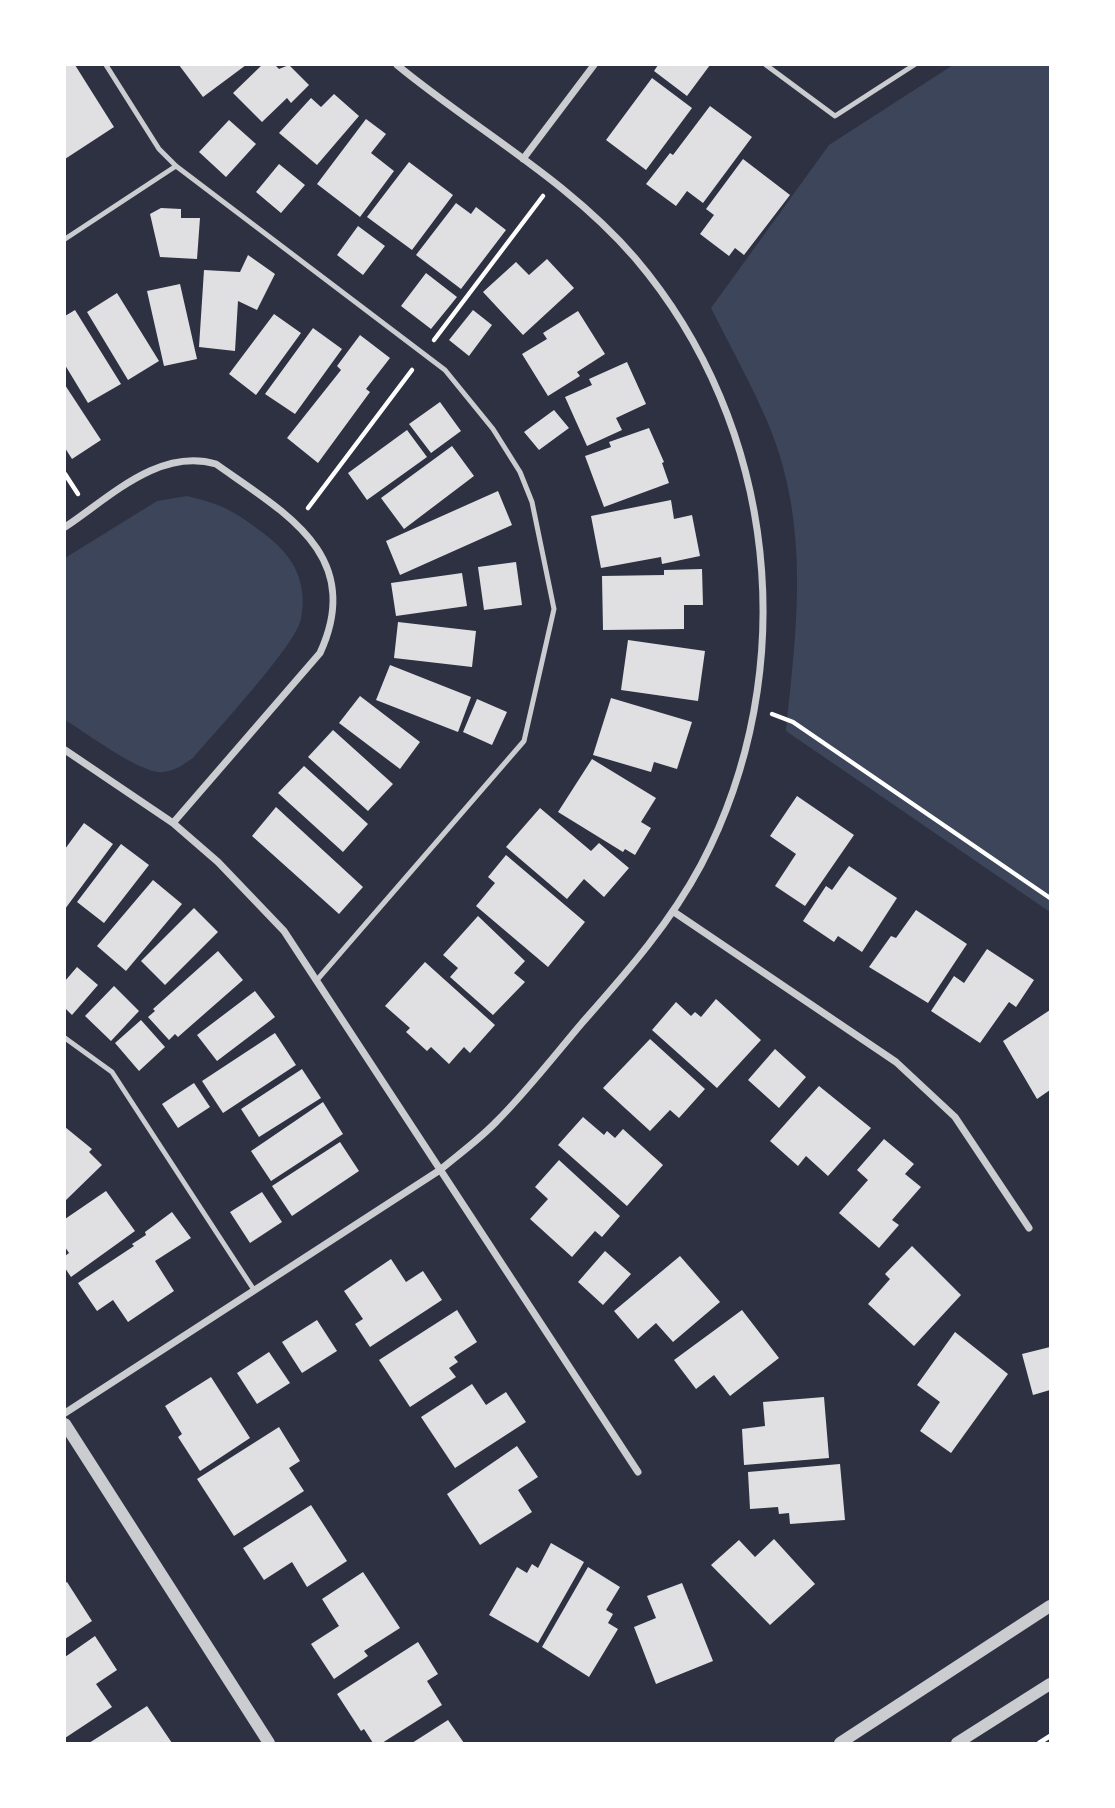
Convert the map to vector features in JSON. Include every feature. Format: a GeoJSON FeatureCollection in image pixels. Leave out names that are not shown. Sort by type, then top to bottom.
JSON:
{"type":"FeatureCollection","features":[{"type":"Feature","properties":{"kind":"street"},"geometry":{"type":"LineString","coordinates":[[65,1413],[440,1170],[497,1122],[642,955],[674,912],[702,864],[724,814],[742,762],[755,708],[762,658],[762,558],[749,480],[720,393],[681,322],[634,257],[598,219],[397,65]]}},
{"type":"Feature","properties":{"kind":"street"},"geometry":{"type":"LineString","coordinates":[[523,159],[594,65]]}},
{"type":"Feature","properties":{"kind":"street"},"geometry":{"type":"LineString","coordinates":[[65,527],[157,466],[201,460],[216,464],[297,522],[319,547],[326,561],[333,591],[332,624],[320,653],[173,823]]}},
{"type":"Feature","properties":{"kind":"street"},"geometry":{"type":"LineString","coordinates":[[65,750],[173,823],[218,862],[284,932],[638,1472]]}},
{"type":"Feature","properties":{"kind":"street"},"geometry":{"type":"LineString","coordinates":[[674,912],[896,1062],[955,1117],[1028,1228]]}},
{"type":"Feature","properties":{"kind":"street"},"geometry":{"type":"LineString","coordinates":[[65,1424],[269,1743]]}},
{"type":"Feature","properties":{"kind":"street"},"geometry":{"type":"LineString","coordinates":[[839,1743],[1050,1606]]}},
{"type":"Feature","properties":{"kind":"street"},"geometry":{"type":"LineString","coordinates":[[957,1743],[1050,1684]]}},
{"type":"Feature","properties":{"kind":"lane"},"geometry":{"type":"LineString","coordinates":[[106,65],[159,149],[176,166],[445,370],[493,429],[520,472],[532,502],[554,609],[524,741],[317,980]]}},
{"type":"Feature","properties":{"kind":"lane"},"geometry":{"type":"LineString","coordinates":[[766,65],[835,116],[914,65]]}},
{"type":"Feature","properties":{"kind":"lane"},"geometry":{"type":"LineString","coordinates":[[65,239],[176,166]]}},
{"type":"Feature","properties":{"kind":"lane"},"geometry":{"type":"LineString","coordinates":[[65,1038],[112,1072],[254,1290]]}},
{"type":"Feature","properties":{"kind":"path"},"geometry":{"type":"LineString","coordinates":[[755,708],[793,722],[1050,898]]}},
{"type":"Feature","properties":{"kind":"path"},"geometry":{"type":"LineString","coordinates":[[1039,1743],[1050,1736]]}},
{"type":"Feature","properties":{"kind":"shaded area"},"geometry":{"type":"Polygon","coordinates":[[[953,65],[1050,65],[1050,912],[786,731],[794,654],[797,578],[791,503],[783,466],[770,428],[711,308],[829,145],[953,65]]]}},
{"type":"Feature","properties":{"kind":"shaded area"},"geometry":{"type":"Polygon","coordinates":[[[187,496],[230,510],[276,544],[297,572],[303,606],[296,631],[253,689],[193,758],[179,767],[163,772],[128,760],[65,720],[65,558],[157,501],[187,496]]]}},
{"type":"Feature","properties":{"kind":"building"},"geometry":{"type":"Polygon","coordinates":[[[65,65],[75,65],[114,127],[65,159],[65,65]]]}},
{"type":"Feature","properties":{"kind":"building"},"geometry":{"type":"Polygon","coordinates":[[[179,65],[246,65],[203,97],[179,65]]]}},
{"type":"Feature","properties":{"kind":"building"},"geometry":{"type":"Polygon","coordinates":[[[262,65],[275,65],[279,69],[289,65],[309,85],[291,103],[287,98],[262,122],[233,93],[262,65]]]}},
{"type":"Feature","properties":{"kind":"building"},"geometry":{"type":"Polygon","coordinates":[[[658,65],[710,65],[687,96],[654,71],[658,65]]]}},
{"type":"Feature","properties":{"kind":"building"},"geometry":{"type":"Polygon","coordinates":[[[652,78],[692,108],[646,170],[606,140],[652,78]]]}},
{"type":"Feature","properties":{"kind":"building"},"geometry":{"type":"Polygon","coordinates":[[[334,94],[359,116],[317,165],[279,133],[311,98],[321,107],[334,94]]]}},
{"type":"Feature","properties":{"kind":"building"},"geometry":{"type":"Polygon","coordinates":[[[710,106],[752,137],[703,203],[687,191],[676,206],[646,184],[670,153],[673,155],[710,106]]]}},
{"type":"Feature","properties":{"kind":"building"},"geometry":{"type":"Polygon","coordinates":[[[366,119],[386,134],[371,153],[394,171],[360,217],[317,184],[366,119]]]}},
{"type":"Feature","properties":{"kind":"building"},"geometry":{"type":"Polygon","coordinates":[[[229,120],[256,144],[226,177],[199,152],[229,120]]]}},
{"type":"Feature","properties":{"kind":"building"},"geometry":{"type":"Polygon","coordinates":[[[743,159],[790,195],[744,255],[735,248],[729,256],[700,234],[714,215],[706,209],[743,159]]]}},
{"type":"Feature","properties":{"kind":"building"},"geometry":{"type":"Polygon","coordinates":[[[409,162],[453,195],[412,250],[367,217],[409,162]]]}},
{"type":"Feature","properties":{"kind":"building"},"geometry":{"type":"Polygon","coordinates":[[[279,164],[305,185],[281,213],[256,192],[279,164]]]}},
{"type":"Feature","properties":{"kind":"building"},"geometry":{"type":"Polygon","coordinates":[[[456,203],[471,214],[476,207],[506,230],[461,289],[416,255],[456,203]]]}},
{"type":"Feature","properties":{"kind":"building"},"geometry":{"type":"Polygon","coordinates":[[[161,208],[181,209],[181,218],[200,218],[197,259],[160,257],[150,214],[161,208]]]}},
{"type":"Feature","properties":{"kind":"building"},"geometry":{"type":"Polygon","coordinates":[[[358,226],[385,246],[363,275],[337,255],[358,226]]]}},
{"type":"Feature","properties":{"kind":"building"},"geometry":{"type":"Polygon","coordinates":[[[248,255],[275,274],[257,310],[238,301],[235,351],[199,347],[204,270],[240,272],[248,255]]]}},
{"type":"Feature","properties":{"kind":"building"},"geometry":{"type":"Polygon","coordinates":[[[547,259],[574,288],[523,335],[483,292],[516,262],[529,275],[547,259]]]}},
{"type":"Feature","properties":{"kind":"building"},"geometry":{"type":"Polygon","coordinates":[[[426,273],[457,297],[431,329],[401,306],[426,273]]]}},
{"type":"Feature","properties":{"kind":"building"},"geometry":{"type":"Polygon","coordinates":[[[180,284],[197,359],[164,366],[147,291],[180,284]]]}},
{"type":"Feature","properties":{"kind":"building"},"geometry":{"type":"Polygon","coordinates":[[[117,293],[159,361],[128,380],[87,312],[117,293]]]}},
{"type":"Feature","properties":{"kind":"building"},"geometry":{"type":"Polygon","coordinates":[[[75,310],[121,384],[88,403],[65,365],[65,316],[75,310]]]}},
{"type":"Feature","properties":{"kind":"building"},"geometry":{"type":"Polygon","coordinates":[[[473,310],[492,325],[469,356],[449,340],[473,310]]]}},
{"type":"Feature","properties":{"kind":"building"},"geometry":{"type":"Polygon","coordinates":[[[578,311],[605,354],[577,372],[580,376],[548,396],[522,354],[547,339],[543,333],[578,311]]]}},
{"type":"Feature","properties":{"kind":"building"},"geometry":{"type":"Polygon","coordinates":[[[274,314],[301,333],[256,395],[229,374],[274,314]]]}},
{"type":"Feature","properties":{"kind":"building"},"geometry":{"type":"Polygon","coordinates":[[[313,328],[342,349],[295,414],[265,394],[313,328]]]}},
{"type":"Feature","properties":{"kind":"building"},"geometry":{"type":"Polygon","coordinates":[[[360,335],[390,358],[366,389],[370,392],[318,463],[287,438],[341,370],[337,366],[360,335]]]}},
{"type":"Feature","properties":{"kind":"building"},"geometry":{"type":"Polygon","coordinates":[[[627,362],[646,404],[616,418],[622,430],[587,446],[565,397],[592,385],[589,379],[627,362]]]}},
{"type":"Feature","properties":{"kind":"building"},"geometry":{"type":"Polygon","coordinates":[[[65,385],[101,440],[72,459],[65,448],[65,385]]]}},
{"type":"Feature","properties":{"kind":"building"},"geometry":{"type":"Polygon","coordinates":[[[440,402],[461,431],[431,453],[409,424],[440,402]]]}},
{"type":"Feature","properties":{"kind":"building"},"geometry":{"type":"Polygon","coordinates":[[[554,410],[569,428],[539,450],[524,432],[554,410]]]}},
{"type":"Feature","properties":{"kind":"building"},"geometry":{"type":"Polygon","coordinates":[[[649,428],[664,462],[662,463],[669,483],[604,507],[585,456],[611,447],[609,442],[649,428]]]}},
{"type":"Feature","properties":{"kind":"building"},"geometry":{"type":"Polygon","coordinates":[[[407,430],[427,457],[367,500],[348,473],[407,430]]]}},
{"type":"Feature","properties":{"kind":"building"},"geometry":{"type":"Polygon","coordinates":[[[452,446],[474,476],[404,529],[381,498],[452,446]]]}},
{"type":"Feature","properties":{"kind":"building"},"geometry":{"type":"Polygon","coordinates":[[[498,491],[512,525],[400,575],[386,541],[498,491]]]}},
{"type":"Feature","properties":{"kind":"building"},"geometry":{"type":"Polygon","coordinates":[[[671,500],[674,519],[692,515],[700,556],[662,564],[661,557],[601,568],[591,516],[671,500]]]}},
{"type":"Feature","properties":{"kind":"building"},"geometry":{"type":"Polygon","coordinates":[[[516,562],[522,605],[484,610],[478,567],[516,562]]]}},
{"type":"Feature","properties":{"kind":"building"},"geometry":{"type":"Polygon","coordinates":[[[702,569],[703,605],[684,605],[684,629],[603,630],[602,576],[664,575],[664,570],[702,569]]]}},
{"type":"Feature","properties":{"kind":"building"},"geometry":{"type":"Polygon","coordinates":[[[462,573],[467,606],[396,616],[391,583],[462,573]]]}},
{"type":"Feature","properties":{"kind":"building"},"geometry":{"type":"Polygon","coordinates":[[[398,622],[476,631],[472,667],[394,658],[398,622]]]}},
{"type":"Feature","properties":{"kind":"building"},"geometry":{"type":"Polygon","coordinates":[[[628,640],[705,651],[698,701],[621,690],[628,640]]]}},
{"type":"Feature","properties":{"kind":"building"},"geometry":{"type":"Polygon","coordinates":[[[390,665],[471,697],[458,732],[376,700],[390,665]]]}},
{"type":"Feature","properties":{"kind":"building"},"geometry":{"type":"Polygon","coordinates":[[[360,696],[420,742],[400,769],[339,723],[360,696]]]}},
{"type":"Feature","properties":{"kind":"building"},"geometry":{"type":"Polygon","coordinates":[[[611,698],[692,722],[677,769],[654,762],[651,772],[593,755],[611,698]]]}},
{"type":"Feature","properties":{"kind":"building"},"geometry":{"type":"Polygon","coordinates":[[[477,699],[507,712],[492,745],[463,732],[477,699]]]}},
{"type":"Feature","properties":{"kind":"building"},"geometry":{"type":"Polygon","coordinates":[[[333,730],[393,784],[368,811],[308,757],[333,730]]]}},
{"type":"Feature","properties":{"kind":"building"},"geometry":{"type":"Polygon","coordinates":[[[592,759],[656,798],[641,822],[651,828],[635,855],[625,849],[623,852],[558,812],[592,759]]]}},
{"type":"Feature","properties":{"kind":"building"},"geometry":{"type":"Polygon","coordinates":[[[304,766],[368,824],[343,852],[278,793],[304,766]]]}},
{"type":"Feature","properties":{"kind":"building"},"geometry":{"type":"Polygon","coordinates":[[[797,796],[854,835],[805,906],[775,886],[796,854],[770,836],[797,796]]]}},
{"type":"Feature","properties":{"kind":"building"},"geometry":{"type":"Polygon","coordinates":[[[276,807],[363,887],[339,914],[252,836],[276,807]]]}},
{"type":"Feature","properties":{"kind":"building"},"geometry":{"type":"Polygon","coordinates":[[[540,808],[591,851],[599,843],[629,868],[604,897],[584,879],[567,899],[506,847],[540,808]]]}},
{"type":"Feature","properties":{"kind":"building"},"geometry":{"type":"Polygon","coordinates":[[[84,823],[113,844],[65,909],[65,849],[84,823]]]}},
{"type":"Feature","properties":{"kind":"building"},"geometry":{"type":"Polygon","coordinates":[[[121,844],[149,865],[104,923],[77,902],[121,844]]]}},
{"type":"Feature","properties":{"kind":"building"},"geometry":{"type":"Polygon","coordinates":[[[506,855],[585,922],[548,967],[476,906],[495,883],[488,877],[506,855]]]}},
{"type":"Feature","properties":{"kind":"building"},"geometry":{"type":"Polygon","coordinates":[[[849,866],[897,898],[862,952],[838,936],[834,942],[803,921],[826,886],[832,890],[849,866]]]}},
{"type":"Feature","properties":{"kind":"building"},"geometry":{"type":"Polygon","coordinates":[[[153,880],[182,904],[126,971],[97,946],[153,880]]]}},
{"type":"Feature","properties":{"kind":"building"},"geometry":{"type":"Polygon","coordinates":[[[194,908],[218,932],[165,985],[141,961],[194,908]]]}},
{"type":"Feature","properties":{"kind":"building"},"geometry":{"type":"Polygon","coordinates":[[[916,910],[967,944],[928,1003],[869,967],[891,936],[896,938],[916,910]]]}},
{"type":"Feature","properties":{"kind":"building"},"geometry":{"type":"Polygon","coordinates":[[[478,916],[525,961],[514,973],[525,982],[493,1015],[450,977],[458,968],[443,955],[478,916]]]}},
{"type":"Feature","properties":{"kind":"building"},"geometry":{"type":"Polygon","coordinates":[[[987,949],[1034,980],[1016,1007],[1009,1002],[980,1043],[931,1011],[954,976],[964,983],[987,949]]]}},
{"type":"Feature","properties":{"kind":"building"},"geometry":{"type":"Polygon","coordinates":[[[218,951],[243,980],[178,1037],[175,1034],[169,1040],[148,1017],[155,1011],[153,1009],[218,951]]]}},
{"type":"Feature","properties":{"kind":"building"},"geometry":{"type":"Polygon","coordinates":[[[425,962],[495,1025],[470,1053],[464,1047],[449,1064],[431,1047],[427,1051],[406,1032],[410,1028],[385,1006],[425,962]]]}},
{"type":"Feature","properties":{"kind":"building"},"geometry":{"type":"Polygon","coordinates":[[[77,967],[98,985],[72,1015],[65,1008],[65,981],[77,967]]]}},
{"type":"Feature","properties":{"kind":"building"},"geometry":{"type":"Polygon","coordinates":[[[114,986],[139,1011],[111,1041],[85,1016],[114,986]]]}},
{"type":"Feature","properties":{"kind":"building"},"geometry":{"type":"Polygon","coordinates":[[[255,991],[275,1017],[217,1061],[197,1035],[255,991]]]}},
{"type":"Feature","properties":{"kind":"building"},"geometry":{"type":"Polygon","coordinates":[[[716,999],[761,1040],[717,1088],[652,1030],[676,1002],[691,1016],[695,1012],[701,1017],[716,999]]]}},
{"type":"Feature","properties":{"kind":"building"},"geometry":{"type":"Polygon","coordinates":[[[1050,1010],[1050,1090],[1037,1099],[1003,1041],[1050,1010]]]}},
{"type":"Feature","properties":{"kind":"building"},"geometry":{"type":"Polygon","coordinates":[[[141,1020],[165,1047],[139,1071],[115,1043],[141,1020]]]}},
{"type":"Feature","properties":{"kind":"building"},"geometry":{"type":"Polygon","coordinates":[[[275,1033],[296,1065],[223,1113],[202,1081],[275,1033]]]}},
{"type":"Feature","properties":{"kind":"building"},"geometry":{"type":"Polygon","coordinates":[[[650,1039],[705,1089],[679,1118],[670,1110],[650,1131],[603,1088],[650,1039]]]}},
{"type":"Feature","properties":{"kind":"building"},"geometry":{"type":"Polygon","coordinates":[[[775,1049],[806,1077],[779,1108],[748,1080],[775,1049]]]}},
{"type":"Feature","properties":{"kind":"building"},"geometry":{"type":"Polygon","coordinates":[[[302,1069],[321,1098],[259,1137],[241,1109],[302,1069]]]}},
{"type":"Feature","properties":{"kind":"building"},"geometry":{"type":"Polygon","coordinates":[[[194,1083],[210,1107],[178,1128],[162,1104],[194,1083]]]}},
{"type":"Feature","properties":{"kind":"building"},"geometry":{"type":"Polygon","coordinates":[[[819,1086],[871,1128],[828,1176],[806,1156],[798,1166],[770,1141],[819,1086]]]}},
{"type":"Feature","properties":{"kind":"building"},"geometry":{"type":"Polygon","coordinates":[[[323,1102],[343,1134],[271,1181],[251,1151],[323,1102]]]}},
{"type":"Feature","properties":{"kind":"building"},"geometry":{"type":"Polygon","coordinates":[[[583,1117],[604,1135],[607,1131],[615,1138],[623,1129],[663,1165],[627,1206],[558,1145],[583,1117]]]}},
{"type":"Feature","properties":{"kind":"building"},"geometry":{"type":"Polygon","coordinates":[[[65,1127],[92,1149],[89,1152],[102,1165],[65,1201],[65,1127]]]}},
{"type":"Feature","properties":{"kind":"building"},"geometry":{"type":"Polygon","coordinates":[[[884,1139],[914,1164],[905,1174],[921,1187],[892,1220],[899,1225],[879,1248],[839,1213],[868,1180],[857,1170],[884,1139]]]}},
{"type":"Feature","properties":{"kind":"building"},"geometry":{"type":"Polygon","coordinates":[[[340,1142],[359,1171],[292,1216],[272,1186],[340,1142]]]}},
{"type":"Feature","properties":{"kind":"building"},"geometry":{"type":"Polygon","coordinates":[[[559,1160],[620,1216],[602,1237],[595,1231],[572,1257],[530,1219],[548,1199],[535,1187],[559,1160]]]}},
{"type":"Feature","properties":{"kind":"building"},"geometry":{"type":"Polygon","coordinates":[[[106,1191],[135,1231],[71,1277],[65,1268],[65,1256],[69,1253],[65,1247],[65,1219],[106,1191]]]}},
{"type":"Feature","properties":{"kind":"building"},"geometry":{"type":"Polygon","coordinates":[[[262,1192],[282,1222],[250,1243],[230,1212],[262,1192]]]}},
{"type":"Feature","properties":{"kind":"building"},"geometry":{"type":"Polygon","coordinates":[[[172,1212],[191,1238],[155,1261],[174,1291],[128,1322],[113,1300],[97,1311],[78,1283],[134,1246],[132,1244],[146,1235],[145,1232],[172,1212]]]}},
{"type":"Feature","properties":{"kind":"building"},"geometry":{"type":"Polygon","coordinates":[[[912,1246],[961,1295],[914,1346],[868,1304],[890,1279],[885,1274],[912,1246]]]}},
{"type":"Feature","properties":{"kind":"building"},"geometry":{"type":"Polygon","coordinates":[[[605,1251],[631,1274],[603,1305],[578,1282],[605,1251]]]}},
{"type":"Feature","properties":{"kind":"building"},"geometry":{"type":"Polygon","coordinates":[[[680,1256],[720,1302],[673,1342],[656,1323],[638,1339],[614,1311],[680,1256]]]}},
{"type":"Feature","properties":{"kind":"building"},"geometry":{"type":"Polygon","coordinates":[[[391,1259],[406,1282],[423,1271],[442,1300],[370,1347],[355,1324],[363,1319],[344,1291],[391,1259]]]}},
{"type":"Feature","properties":{"kind":"building"},"geometry":{"type":"Polygon","coordinates":[[[457,1310],[477,1342],[454,1357],[458,1362],[449,1368],[456,1377],[410,1407],[379,1360],[457,1310]]]}},
{"type":"Feature","properties":{"kind":"building"},"geometry":{"type":"Polygon","coordinates":[[[742,1310],[779,1358],[730,1396],[714,1375],[696,1389],[674,1360],[742,1310]]]}},
{"type":"Feature","properties":{"kind":"building"},"geometry":{"type":"Polygon","coordinates":[[[317,1320],[337,1351],[302,1373],[282,1342],[317,1320]]]}},
{"type":"Feature","properties":{"kind":"building"},"geometry":{"type":"Polygon","coordinates":[[[955,1332],[1008,1374],[951,1453],[920,1431],[940,1402],[917,1385],[955,1332]]]}},
{"type":"Feature","properties":{"kind":"building"},"geometry":{"type":"Polygon","coordinates":[[[1050,1347],[1050,1390],[1033,1395],[1022,1354],[1050,1347]]]}},
{"type":"Feature","properties":{"kind":"building"},"geometry":{"type":"Polygon","coordinates":[[[269,1352],[290,1383],[257,1404],[237,1373],[269,1352]]]}},
{"type":"Feature","properties":{"kind":"building"},"geometry":{"type":"Polygon","coordinates":[[[211,1377],[250,1438],[200,1471],[178,1437],[182,1434],[165,1406],[211,1377]]]}},
{"type":"Feature","properties":{"kind":"building"},"geometry":{"type":"Polygon","coordinates":[[[472,1384],[486,1405],[506,1392],[526,1422],[455,1468],[421,1417],[472,1384]]]}},
{"type":"Feature","properties":{"kind":"building"},"geometry":{"type":"Polygon","coordinates":[[[824,1397],[829,1458],[744,1465],[742,1429],[765,1426],[763,1402],[824,1397]]]}},
{"type":"Feature","properties":{"kind":"building"},"geometry":{"type":"Polygon","coordinates":[[[279,1427],[300,1461],[289,1468],[304,1491],[234,1536],[197,1479],[279,1427]]]}},
{"type":"Feature","properties":{"kind":"building"},"geometry":{"type":"Polygon","coordinates":[[[517,1446],[538,1477],[518,1490],[532,1512],[480,1545],[447,1494],[517,1446]]]}},
{"type":"Feature","properties":{"kind":"building"},"geometry":{"type":"Polygon","coordinates":[[[840,1464],[845,1520],[790,1524],[789,1513],[779,1514],[778,1507],[750,1509],[748,1472],[840,1464]]]}},
{"type":"Feature","properties":{"kind":"building"},"geometry":{"type":"Polygon","coordinates":[[[311,1505],[347,1561],[307,1587],[292,1562],[264,1580],[243,1548],[311,1505]]]}},
{"type":"Feature","properties":{"kind":"building"},"geometry":{"type":"Polygon","coordinates":[[[774,1539],[815,1584],[770,1625],[711,1565],[739,1540],[755,1557],[774,1539]]]}},
{"type":"Feature","properties":{"kind":"building"},"geometry":{"type":"Polygon","coordinates":[[[551,1543],[584,1562],[538,1643],[489,1615],[517,1567],[527,1573],[532,1564],[538,1568],[551,1543]]]}},
{"type":"Feature","properties":{"kind":"building"},"geometry":{"type":"Polygon","coordinates":[[[588,1567],[620,1587],[606,1610],[613,1614],[608,1623],[618,1629],[589,1677],[542,1647],[588,1567]]]}},
{"type":"Feature","properties":{"kind":"building"},"geometry":{"type":"Polygon","coordinates":[[[363,1572],[400,1628],[364,1651],[368,1656],[334,1679],[311,1644],[339,1626],[322,1599],[363,1572]]]}},
{"type":"Feature","properties":{"kind":"building"},"geometry":{"type":"Polygon","coordinates":[[[67,1582],[92,1621],[65,1639],[65,1583],[67,1582]]]}},
{"type":"Feature","properties":{"kind":"building"},"geometry":{"type":"Polygon","coordinates":[[[682,1583],[713,1661],[656,1684],[634,1627],[656,1618],[647,1596],[682,1583]]]}},
{"type":"Feature","properties":{"kind":"building"},"geometry":{"type":"Polygon","coordinates":[[[95,1636],[117,1670],[96,1684],[112,1707],[65,1738],[65,1657],[95,1636]]]}},
{"type":"Feature","properties":{"kind":"building"},"geometry":{"type":"Polygon","coordinates":[[[418,1642],[438,1674],[427,1681],[442,1705],[382,1743],[373,1743],[364,1729],[361,1731],[337,1694],[418,1642]]]}},
{"type":"Feature","properties":{"kind":"building"},"geometry":{"type":"Polygon","coordinates":[[[147,1706],[172,1743],[89,1743],[144,1708],[147,1706]]]}},
{"type":"Feature","properties":{"kind":"building"},"geometry":{"type":"Polygon","coordinates":[[[448,1720],[464,1743],[412,1743],[448,1720]]]}}]}
